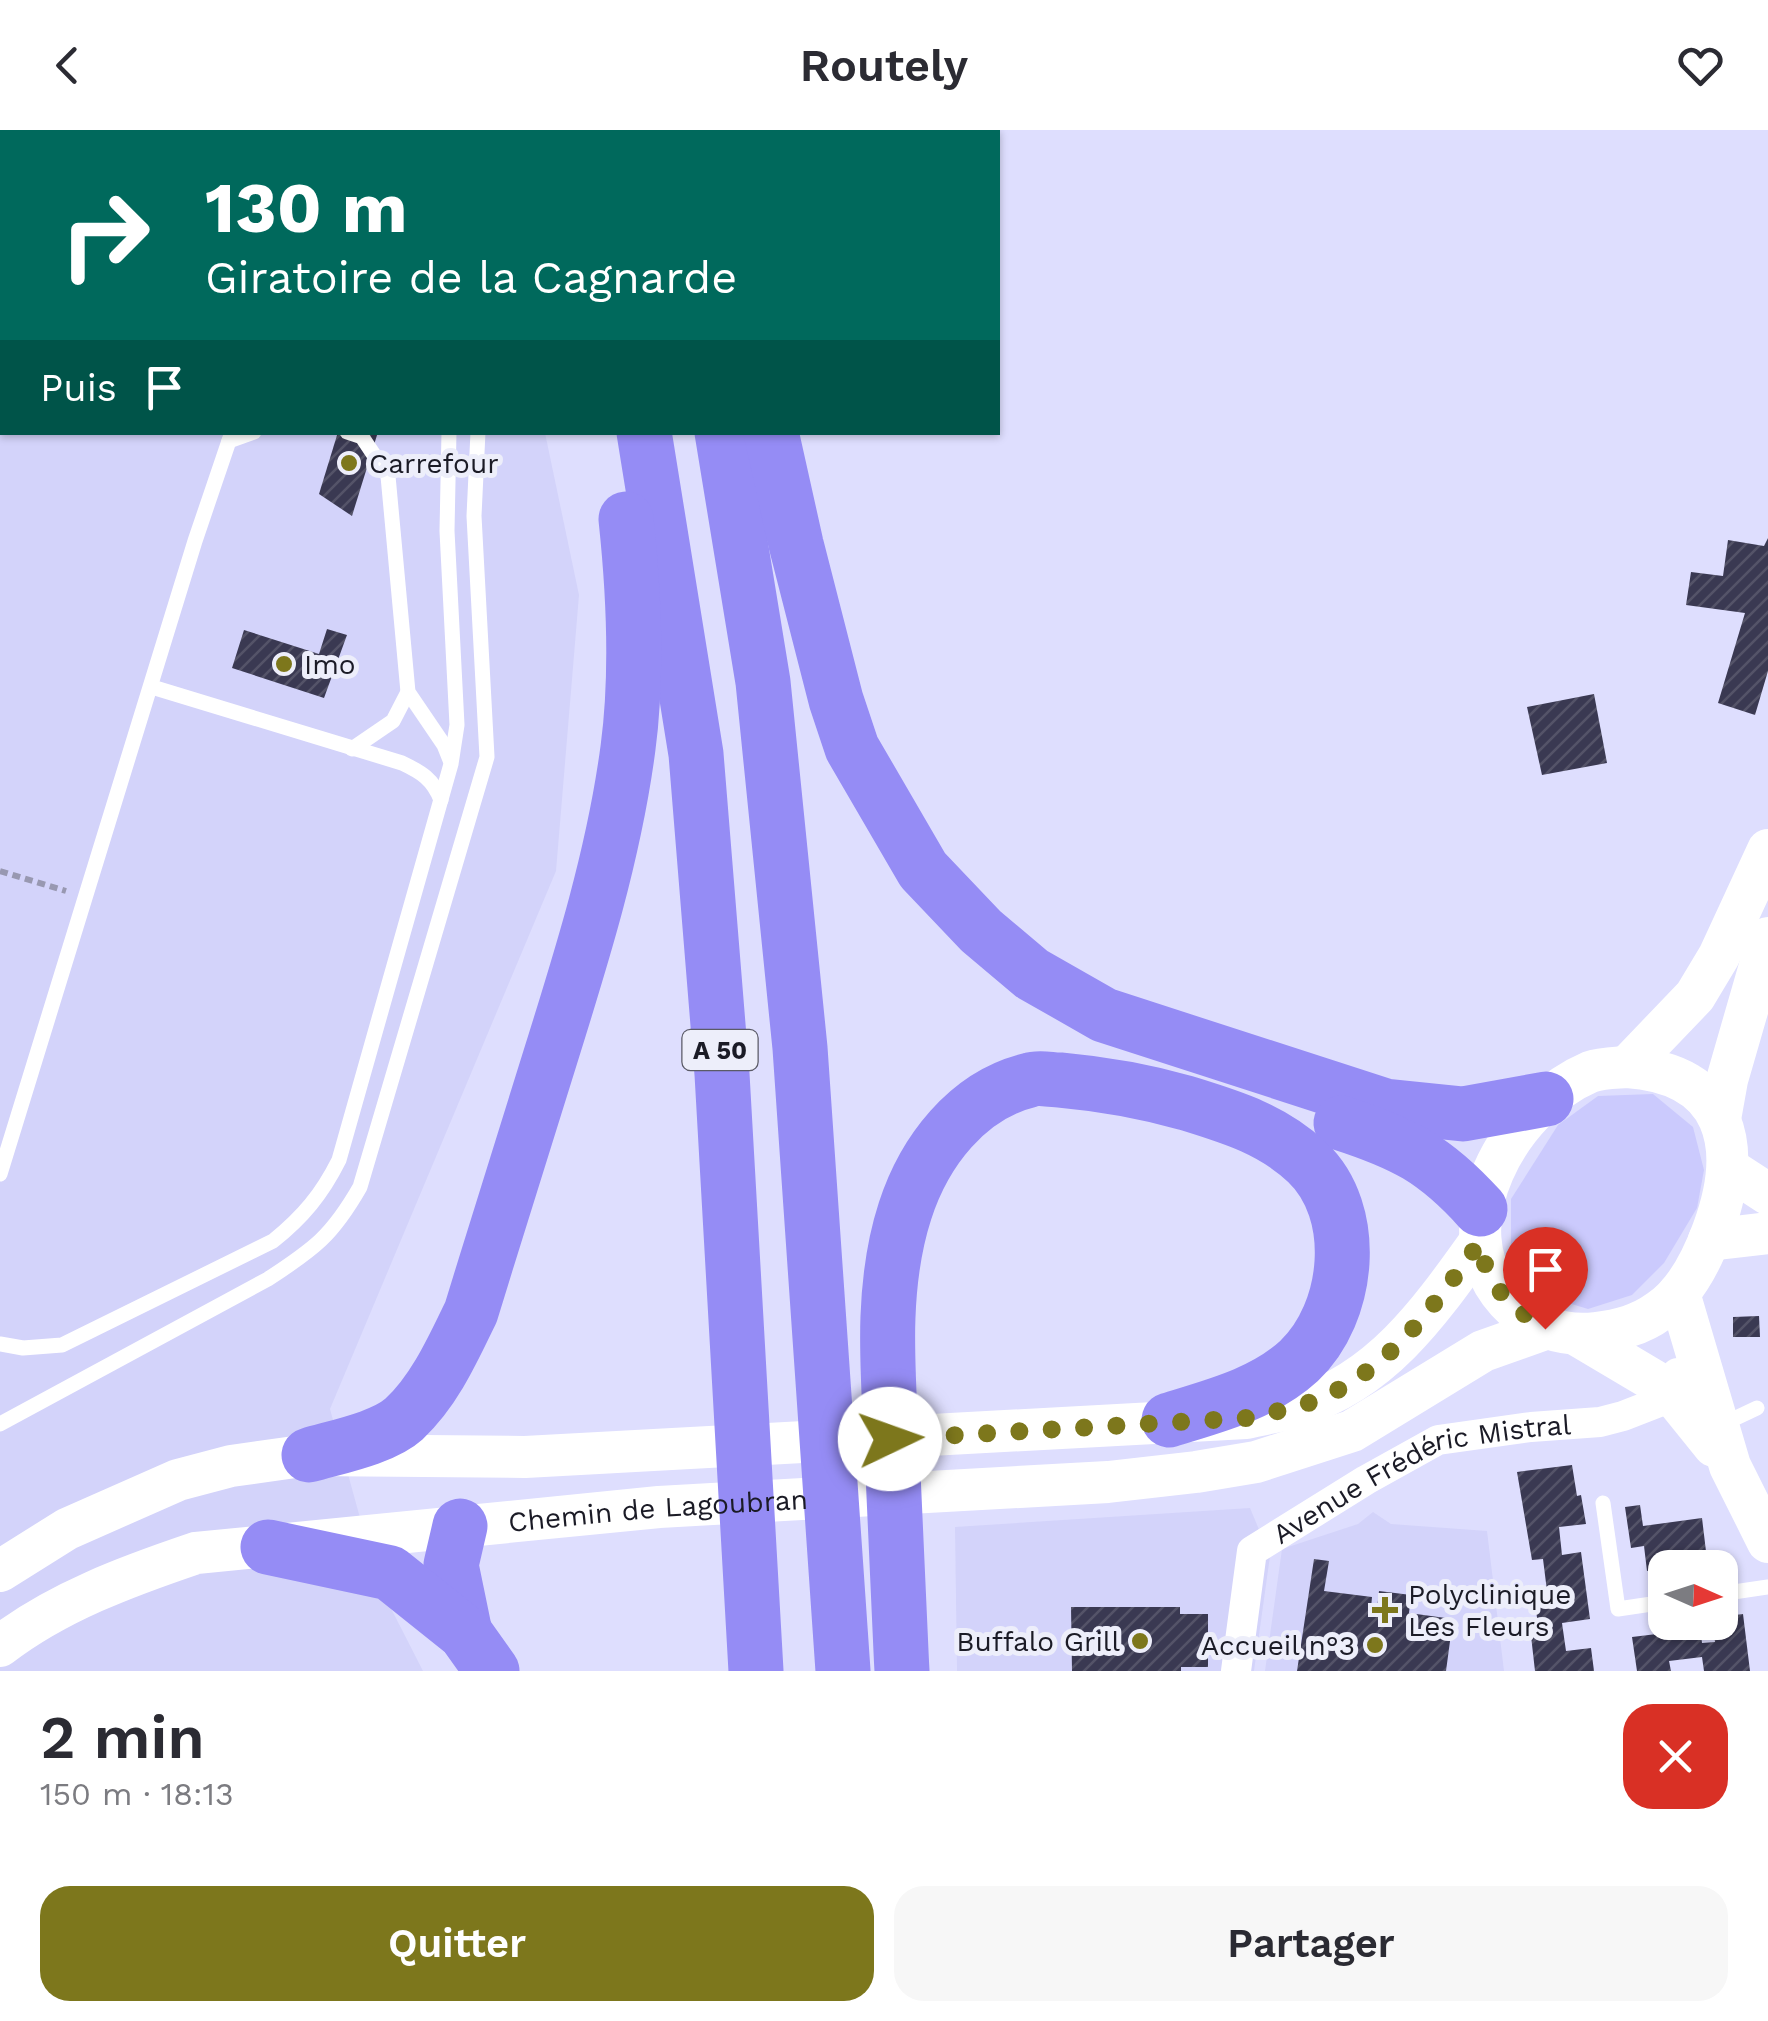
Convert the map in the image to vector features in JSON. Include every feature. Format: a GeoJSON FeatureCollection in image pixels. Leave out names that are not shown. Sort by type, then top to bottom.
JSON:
{"type":"FeatureCollection","features":[{"type":"Feature","properties":{"kind":"highway"},"geometry":{"type":"LineString","coordinates":[[308,1455],[361,1440],[402,1421],[442,1370],[471,1312],[592,924],[628,744],[632,681],[628,541],[612,435]]}},
{"type":"Feature","properties":{"kind":"highway","name":"A 50"},"geometry":{"type":"LineString","coordinates":[[644,435],[696,754],[722,1074],[756,1671]]}},
{"type":"Feature","properties":{"kind":"highway","name":"A 50"},"geometry":{"type":"LineString","coordinates":[[722,435],[763,682],[800,1048],[843,1671]]}},
{"type":"Feature","properties":{"kind":"highway"},"geometry":{"type":"LineString","coordinates":[[772,435],[836,700],[852,748],[923,870],[994,942],[1032,974],[1104,1016],[1384,1106],[1462,1114],[1546,1100]]}},
{"type":"Feature","properties":{"kind":"highway"},"geometry":{"type":"LineString","coordinates":[[902,1671],[886,1344],[892,1269],[905,1211],[928,1157],[956,1122],[992,1094],[1033,1078],[1111,1064],[1145,1066],[1208,1082],[1408,1147],[1443,1170],[1479,1226]]}},
{"type":"Feature","properties":{"kind":"highway"},"geometry":{"type":"LineString","coordinates":[[1033,1078],[1126,1086],[1248,1122],[1280,1139],[1310,1164],[1326,1185],[1336,1209],[1344,1238],[1340,1272],[1332,1306],[1317,1340],[1298,1362],[1240,1398],[1169,1420]]}},
{"type":"Feature","properties":{"kind":"highway"},"geometry":{"type":"LineString","coordinates":[[460,1526],[451,1565],[479,1652]]}},
{"type":"Feature","properties":{"kind":"highway"},"geometry":{"type":"LineString","coordinates":[[268,1547],[390,1574],[479,1652]]}},
{"type":"Feature","properties":{"kind":"main road"},"geometry":{"type":"LineString","coordinates":[[1627,1067],[1695,996],[1726,942],[1768,850]]}},
{"type":"Feature","properties":{"kind":"main road"},"geometry":{"type":"LineString","coordinates":[[1720,1119],[1727,1080],[1768,938]]}},
{"type":"Feature","properties":{"kind":"main road"},"geometry":{"type":"LineString","coordinates":[[1726,1437],[1668,1389],[1624,1361],[1512,1306],[1493,1285],[1484,1266],[1479,1226],[1492,1173],[1522,1126],[1546,1100],[1590,1072],[1627,1067],[1671,1074],[1705,1096],[1720,1119],[1728,1168],[1710,1240],[1683,1312],[1768,1542]]}},
{"type":"Feature","properties":{"kind":"main road"},"geometry":{"type":"LineString","coordinates":[[1728,1168],[1768,1194]]}},
{"type":"Feature","properties":{"kind":"main road","name":"Chemin de Lagoubran"},"geometry":{"type":"LineString","coordinates":[[0,1570],[67,1529],[178,1480],[231,1466],[308,1455],[526,1457],[655,1451],[1246,1418],[1302,1405],[1350,1382],[1387,1357],[1416,1328],[1479,1226]]}},
{"type":"Feature","properties":{"kind":"main road"},"geometry":{"type":"LineString","coordinates":[[1710,1240],[1768,1233]]}},
{"type":"Feature","properties":{"kind":"main road"},"geometry":{"type":"LineString","coordinates":[[1561,1332],[1631,1326],[1660,1311],[1683,1312]]}},
{"type":"Feature","properties":{"kind":"main road","name":"Chemin de Lagoubran"},"geometry":{"type":"LineString","coordinates":[[0,1646],[74,1602],[130,1575],[196,1553],[659,1507],[1108,1482],[1256,1462],[1352,1431],[1483,1351],[1561,1332]]}},
{"type":"Feature","properties":{"kind":"main road"},"geometry":{"type":"LineString","coordinates":[[460,1526],[470,1497],[489,1474],[526,1457]]}},
{"type":"Feature","properties":{"kind":"street"},"geometry":{"type":"LineString","coordinates":[[1668,1389],[1687,1350],[1683,1312]]}},
{"type":"Feature","properties":{"kind":"street","name":"Avenue Frédéric Mistral"},"geometry":{"type":"LineString","coordinates":[[1600,1422],[1620,1396],[1624,1361]]}},
{"type":"Feature","properties":{"kind":"street","name":"Avenue Frédéric Mistral"},"geometry":{"type":"LineString","coordinates":[[1236,1671],[1252,1552],[1438,1440],[1600,1422],[1644,1410],[1659,1402],[1668,1389]]}},
{"type":"Feature","properties":{"kind":"lane"},"geometry":{"type":"LineString","coordinates":[[356,435],[362,437],[388,476],[408,692],[444,745],[451,764]]}},
{"type":"Feature","properties":{"kind":"lane"},"geometry":{"type":"LineString","coordinates":[[0,1344],[24,1348],[62,1346],[273,1241],[303,1217],[324,1189],[342,1153],[451,764],[457,725],[448,532],[449,435]]}},
{"type":"Feature","properties":{"kind":"lane"},"geometry":{"type":"LineString","coordinates":[[0,1424],[268,1279],[310,1252],[340,1222],[360,1187],[487,757],[474,516],[478,435]]}},
{"type":"Feature","properties":{"kind":"lane"},"geometry":{"type":"LineString","coordinates":[[0,1174],[195,541],[231,437]]}},
{"type":"Feature","properties":{"kind":"lane"},"geometry":{"type":"LineString","coordinates":[[152,687],[402,763],[423,772],[441,800]]}},
{"type":"Feature","properties":{"kind":"lane"},"geometry":{"type":"LineString","coordinates":[[352,749],[393,721],[408,692]]}},
{"type":"Feature","properties":{"kind":"lane"},"geometry":{"type":"LineString","coordinates":[[1726,1437],[1756,1401]]}},
{"type":"Feature","properties":{"kind":"lane"},"geometry":{"type":"LineString","coordinates":[[1604,1503],[1618,1609],[1648,1605]]}},
{"type":"Feature","properties":{"kind":"lane"},"geometry":{"type":"LineString","coordinates":[[1738,1591],[1768,1586]]}},
{"type":"Feature","properties":{"kind":"path"},"geometry":{"type":"LineString","coordinates":[[0,871],[63,891],[90,886]]}},
{"type":"Feature","properties":{"kind":"shaded area"},"geometry":{"type":"Polygon","coordinates":[[[0,435],[545,435],[579,595],[556,871],[330,1409],[378,1583],[423,1671],[0,1671],[0,435]]]}},
{"type":"Feature","properties":{"kind":"shaded area"},"geometry":{"type":"Polygon","coordinates":[[[1653,1094],[1693,1127],[1704,1170],[1697,1208],[1664,1263],[1632,1295],[1588,1309],[1539,1294],[1511,1255],[1511,1199],[1558,1125],[1598,1096],[1653,1094]]]}},
{"type":"Feature","properties":{"kind":"shaded area"},"geometry":{"type":"Polygon","coordinates":[[[1250,1508],[1270,1556],[1254,1671],[957,1671],[955,1527],[1250,1508]]]}},
{"type":"Feature","properties":{"kind":"shaded area","name":"Polyclinique Les Fleurs"},"geometry":{"type":"Polygon","coordinates":[[[1373,1512],[1391,1524],[1487,1531],[1504,1671],[1265,1671],[1282,1549],[1358,1524],[1373,1512]]]}},
{"type":"Feature","properties":{"kind":"building","name":"Carrefour"},"geometry":{"type":"Polygon","coordinates":[[[337,435],[377,435],[352,516],[319,494],[337,435]]]}},
{"type":"Feature","properties":{"kind":"building"},"geometry":{"type":"Polygon","coordinates":[[[1768,538],[1768,671],[1755,715],[1718,703],[1745,613],[1686,605],[1691,572],[1723,576],[1728,540],[1764,546],[1768,538]]]}},
{"type":"Feature","properties":{"kind":"building","name":"Imo"},"geometry":{"type":"Polygon","coordinates":[[[327,629],[347,635],[324,698],[232,668],[244,630],[319,654],[327,629]]]}},
{"type":"Feature","properties":{"kind":"building"},"geometry":{"type":"Polygon","coordinates":[[[1594,694],[1607,763],[1542,775],[1527,707],[1594,694]]]}},
{"type":"Feature","properties":{"kind":"building"},"geometry":{"type":"Polygon","coordinates":[[[1759,1316],[1760,1337],[1733,1337],[1733,1317],[1759,1316]]]}},
{"type":"Feature","properties":{"kind":"building"},"geometry":{"type":"Polygon","coordinates":[[[1572,1465],[1586,1524],[1559,1527],[1562,1555],[1581,1552],[1590,1619],[1562,1623],[1566,1651],[1591,1648],[1594,1671],[1535,1671],[1530,1627],[1538,1626],[1534,1593],[1547,1591],[1543,1559],[1532,1560],[1517,1472],[1572,1465]]]}},
{"type":"Feature","properties":{"kind":"building"},"geometry":{"type":"Polygon","coordinates":[[[1640,1505],[1643,1526],[1702,1518],[1706,1550],[1648,1550],[1647,1571],[1644,1546],[1631,1548],[1625,1507],[1640,1505]]]}},
{"type":"Feature","properties":{"kind":"building","name":"Accueil n°3"},"geometry":{"type":"Polygon","coordinates":[[[1314,1559],[1329,1561],[1324,1591],[1372,1597],[1371,1608],[1377,1609],[1379,1591],[1411,1595],[1409,1613],[1453,1619],[1446,1671],[1297,1671],[1314,1559]]]}},
{"type":"Feature","properties":{"kind":"building","name":"Buffalo Grill"},"geometry":{"type":"Polygon","coordinates":[[[1071,1607],[1180,1607],[1180,1614],[1208,1614],[1208,1667],[1181,1667],[1181,1671],[1072,1671],[1071,1607]]]}},
{"type":"Feature","properties":{"kind":"building"},"geometry":{"type":"Polygon","coordinates":[[[1743,1614],[1750,1671],[1704,1671],[1702,1657],[1669,1661],[1671,1671],[1637,1671],[1632,1637],[1648,1635],[1648,1640],[1702,1643],[1738,1640],[1738,1615],[1743,1614]]]}},
{"type":"Feature","properties":{"kind":"place","name":"Carrefour"},"geometry":{"type":"Point","coordinates":[349,463]}},
{"type":"Feature","properties":{"kind":"place","name":"Imo"},"geometry":{"type":"Point","coordinates":[284,664]}},
{"type":"Feature","properties":{"kind":"place","name":"Polyclinique Les Fleurs"},"geometry":{"type":"Point","coordinates":[1385,1610]}},
{"type":"Feature","properties":{"kind":"place","name":"Buffalo Grill"},"geometry":{"type":"Point","coordinates":[1140,1641]}},
{"type":"Feature","properties":{"kind":"place","name":"Accueil n°3"},"geometry":{"type":"Point","coordinates":[1375,1645]}},
{"type":"Feature","properties":{"kind":"route"},"geometry":{"type":"LineString","coordinates":[[890,1439],[1246,1418],[1302,1405],[1350,1382],[1387,1357],[1416,1328],[1479,1243],[1493,1285],[1512,1306],[1545,1329]]}}]}
